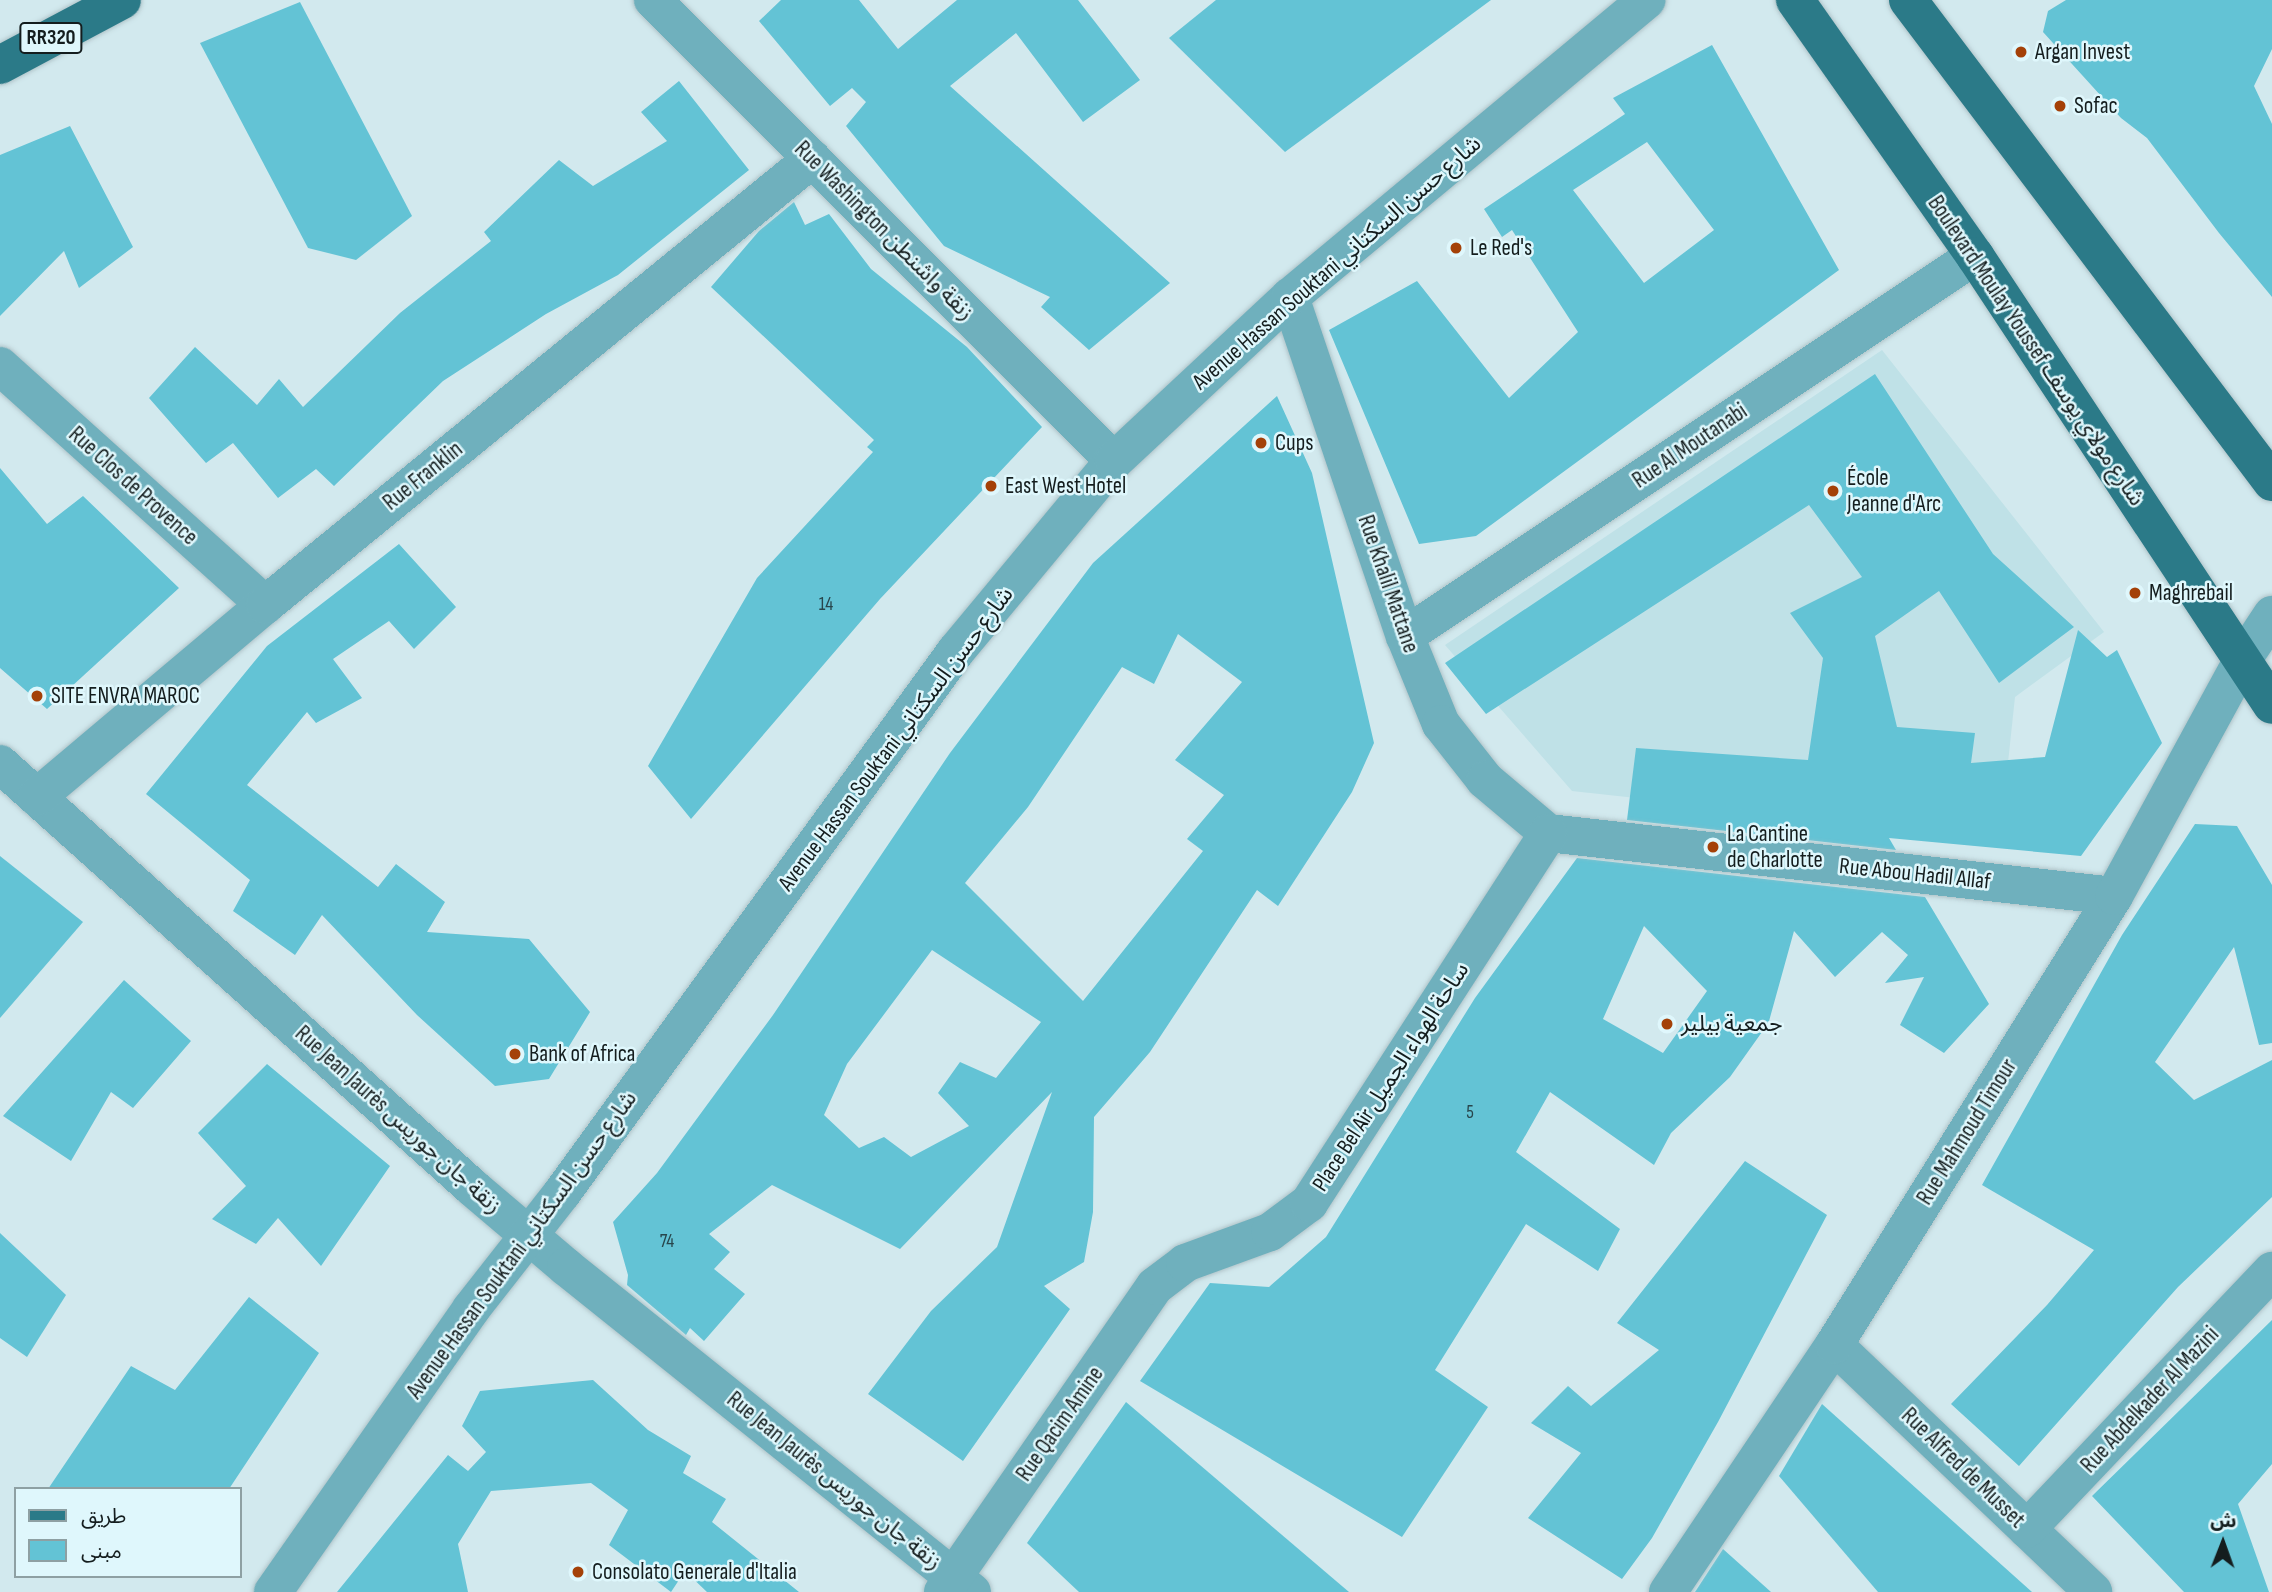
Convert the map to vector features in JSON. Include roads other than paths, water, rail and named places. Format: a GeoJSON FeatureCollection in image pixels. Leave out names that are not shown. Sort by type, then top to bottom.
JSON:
{"type":"FeatureCollection","features":[{"type":"Feature","properties":{"kind":"main road","name":"Boulevard Moulay Youssef شارع مولاي يوسف"},"geometry":{"type":"LineString","coordinates":[[1795,0],[1975,256],[2272,705]]}},
{"type":"Feature","properties":{"kind":"main road"},"geometry":{"type":"LineString","coordinates":[[1908,0],[2272,482]]}},
{"type":"Feature","properties":{"kind":"main road","name":"RR320"},"geometry":{"type":"LineString","coordinates":[[0,65],[106,3]]}},
{"type":"Feature","properties":{"kind":"street","name":"Rue Washington زنقة واشنطن"},"geometry":{"type":"LineString","coordinates":[[653,0],[1114,461]]}},
{"type":"Feature","properties":{"kind":"street","name":"Avenue Hassan Souktani شارع حسن السكتاني"},"geometry":{"type":"LineString","coordinates":[[273,1592],[471,1310],[562,1193],[956,651],[1114,461],[1290,298],[1646,0]]}},
{"type":"Feature","properties":{"kind":"street","name":"Rue Franklin"},"geometry":{"type":"LineString","coordinates":[[37,797],[265,605],[812,159]]}},
{"type":"Feature","properties":{"kind":"street","name":"Rue Al Moutanabi"},"geometry":{"type":"LineString","coordinates":[[1405,636],[1975,256]]}},
{"type":"Feature","properties":{"kind":"street","name":"Rue Khalil Mattane"},"geometry":{"type":"LineString","coordinates":[[1290,298],[1405,636],[1441,724],[1485,780],[1548,833]]}},
{"type":"Feature","properties":{"kind":"street","name":"Rue Clos de Provence"},"geometry":{"type":"LineString","coordinates":[[0,366],[265,605]]}},
{"type":"Feature","properties":{"kind":"street","name":"Rue Mahmoud Timour"},"geometry":{"type":"LineString","coordinates":[[1668,1592],[1834,1345],[2114,896],[2243,659],[2272,615]]}},
{"type":"Feature","properties":{"kind":"street","name":"Rue Jean Jaurès زنقة جان جوريس"},"geometry":{"type":"LineString","coordinates":[[0,764],[473,1188],[956,1587]]}},
{"type":"Feature","properties":{"kind":"street","name":"Rue Abou Hadil Allaf"},"geometry":{"type":"LineString","coordinates":[[1548,833],[2114,896]]}},
{"type":"Feature","properties":{"kind":"street","name":"Place Bel Air ساحة الهواء الجميل"},"geometry":{"type":"LineString","coordinates":[[1185,1263],[1270,1232],[1310,1203],[1548,833]]}},
{"type":"Feature","properties":{"kind":"street","name":"Rue Qacim Amine"},"geometry":{"type":"LineString","coordinates":[[956,1587],[1156,1286],[1185,1263]]}},
{"type":"Feature","properties":{"kind":"street","name":"Rue Abdelkader Al Mazini"},"geometry":{"type":"LineString","coordinates":[[2027,1530],[2272,1271]]}},
{"type":"Feature","properties":{"kind":"street","name":"Rue Alfred de Musset"},"geometry":{"type":"LineString","coordinates":[[1834,1345],[2093,1592]]}},
{"type":"Feature","properties":{"kind":"place","name":"Argan Invest"},"geometry":{"type":"Point","coordinates":[2021,52]}},
{"type":"Feature","properties":{"kind":"place","name":"Sofac"},"geometry":{"type":"Point","coordinates":[2060,106]}},
{"type":"Feature","properties":{"kind":"place","name":"Le Red's"},"geometry":{"type":"Point","coordinates":[1456,248]}},
{"type":"Feature","properties":{"kind":"place","name":"Cups"},"geometry":{"type":"Point","coordinates":[1261,443]}},
{"type":"Feature","properties":{"kind":"place","name":"East West Hotel"},"geometry":{"type":"Point","coordinates":[991,486]}},
{"type":"Feature","properties":{"kind":"place","name":"École Jeanne d'Arc"},"geometry":{"type":"Point","coordinates":[1833,491]}},
{"type":"Feature","properties":{"kind":"place","name":"Maghrebail"},"geometry":{"type":"Point","coordinates":[2135,593]}},
{"type":"Feature","properties":{"kind":"place","name":"SITE ENVRA MAROC"},"geometry":{"type":"Point","coordinates":[37,696]}},
{"type":"Feature","properties":{"kind":"place","name":"La Cantine de Charlotte"},"geometry":{"type":"Point","coordinates":[1713,847]}},
{"type":"Feature","properties":{"kind":"place","name":"جمعية بيلير"},"geometry":{"type":"Point","coordinates":[1667,1024]}},
{"type":"Feature","properties":{"kind":"place","name":"Bank of Africa"},"geometry":{"type":"Point","coordinates":[515,1054]}},
{"type":"Feature","properties":{"kind":"place","name":"Consolato Generale d'Italia"},"geometry":{"type":"Point","coordinates":[578,1572]}}]}
